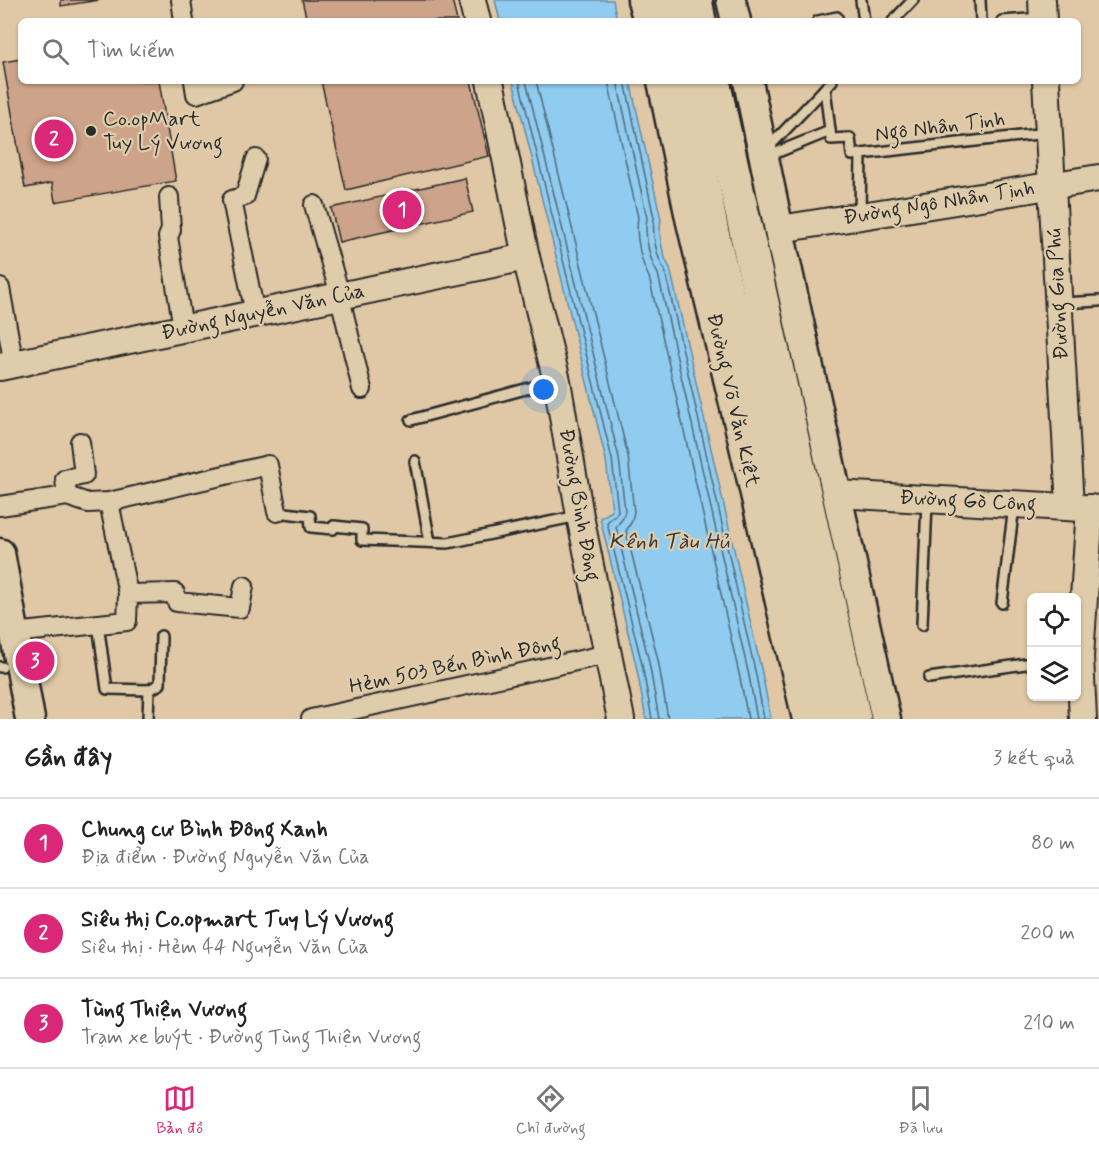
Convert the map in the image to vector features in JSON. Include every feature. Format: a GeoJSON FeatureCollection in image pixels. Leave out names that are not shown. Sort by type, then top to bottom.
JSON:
{"type":"FeatureCollection","features":[{"type":"Feature","properties":{"kind":"highway"},"geometry":{"type":"LineString","coordinates":[[665,0],[669,18]]}},
{"type":"Feature","properties":{"kind":"highway"},"geometry":{"type":"LineString","coordinates":[[695,0],[698,18]]}},
{"type":"Feature","properties":{"kind":"highway","name":"Đường Võ Văn Kiệt"},"geometry":{"type":"LineString","coordinates":[[683,84],[712,233],[794,574],[823,719]]}},
{"type":"Feature","properties":{"kind":"highway"},"geometry":{"type":"LineString","coordinates":[[714,84],[854,719]]}},
{"type":"Feature","properties":{"kind":"main road"},"geometry":{"type":"LineString","coordinates":[[642,0],[647,18]]}},
{"type":"Feature","properties":{"kind":"main road"},"geometry":{"type":"LineString","coordinates":[[731,0],[734,18]]}},
{"type":"Feature","properties":{"kind":"main road","name":"Đường Võ Văn Kiệt"},"geometry":{"type":"LineString","coordinates":[[663,84],[690,218],[807,719]]}},
{"type":"Feature","properties":{"kind":"main road"},"geometry":{"type":"LineString","coordinates":[[749,84],[886,719]]}},
{"type":"Feature","properties":{"kind":"main road"},"geometry":{"type":"LineString","coordinates":[[0,553],[4,656],[13,719]]}},
{"type":"Feature","properties":{"kind":"main road"},"geometry":{"type":"LineString","coordinates":[[4,656],[30,719]]}},
{"type":"Feature","properties":{"kind":"street"},"geometry":{"type":"LineString","coordinates":[[181,0],[184,18]]}},
{"type":"Feature","properties":{"kind":"street"},"geometry":{"type":"LineString","coordinates":[[472,0],[476,18]]}},
{"type":"Feature","properties":{"kind":"street"},"geometry":{"type":"LineString","coordinates":[[194,84],[196,94],[224,84]]}},
{"type":"Feature","properties":{"kind":"street","name":"Đường Bình Đông"},"geometry":{"type":"LineString","coordinates":[[491,84],[526,257],[557,381],[580,516],[621,719]]}},
{"type":"Feature","properties":{"kind":"street","name":"Đường Gia Phú"},"geometry":{"type":"LineString","coordinates":[[1046,84],[1059,303],[1086,508],[1079,647]]}},
{"type":"Feature","properties":{"kind":"street"},"geometry":{"type":"LineString","coordinates":[[255,314],[232,200],[245,196],[256,159]]}},
{"type":"Feature","properties":{"kind":"street","name":"Đường Ngô Nhân Tịnh"},"geometry":{"type":"LineString","coordinates":[[780,229],[1099,178]]}},
{"type":"Feature","properties":{"kind":"street"},"geometry":{"type":"LineString","coordinates":[[169,197],[171,230],[168,237],[183,328]]}},
{"type":"Feature","properties":{"kind":"street"},"geometry":{"type":"LineString","coordinates":[[314,205],[340,297],[362,389]]}},
{"type":"Feature","properties":{"kind":"street","name":"Đường Nguyễn Văn Của"},"geometry":{"type":"LineString","coordinates":[[7,366],[526,257]]}},
{"type":"Feature","properties":{"kind":"street"},"geometry":{"type":"LineString","coordinates":[[0,288],[7,366]]}},
{"type":"Feature","properties":{"kind":"street"},"geometry":{"type":"LineString","coordinates":[[67,496],[65,479],[84,475],[80,442]]}},
{"type":"Feature","properties":{"kind":"street"},"geometry":{"type":"LineString","coordinates":[[0,506],[67,496],[88,503],[109,502],[268,465],[276,512]]}},
{"type":"Feature","properties":{"kind":"street","name":"Đường Gò Công"},"geometry":{"type":"LineString","coordinates":[[837,494],[1086,508]]}},
{"type":"Feature","properties":{"kind":"street"},"geometry":{"type":"LineString","coordinates":[[4,656],[99,624],[127,621],[128,594],[109,502]]}},
{"type":"Feature","properties":{"kind":"street"},"geometry":{"type":"LineString","coordinates":[[128,594],[176,593],[177,602],[240,608],[244,586]]}},
{"type":"Feature","properties":{"kind":"street","name":"Hẻm 503 Bến Bình Đông"},"geometry":{"type":"LineString","coordinates":[[311,719],[608,654]]}},
{"type":"Feature","properties":{"kind":"street","name":"Đường Gia Phú"},"geometry":{"type":"LineString","coordinates":[[1081,694],[1083,719]]}},
{"type":"Feature","properties":{"kind":"lane"},"geometry":{"type":"LineString","coordinates":[[861,0],[864,18]]}},
{"type":"Feature","properties":{"kind":"lane"},"geometry":{"type":"LineString","coordinates":[[896,18],[914,0]]}},
{"type":"Feature","properties":{"kind":"lane"},"geometry":{"type":"LineString","coordinates":[[980,0],[981,18]]}},
{"type":"Feature","properties":{"kind":"lane"},"geometry":{"type":"LineString","coordinates":[[1017,18],[1042,13]]}},
{"type":"Feature","properties":{"kind":"lane"},"geometry":{"type":"LineString","coordinates":[[832,18],[837,17]]}},
{"type":"Feature","properties":{"kind":"lane"},"geometry":{"type":"LineString","coordinates":[[764,155],[829,84]]}},
{"type":"Feature","properties":{"kind":"lane"},"geometry":{"type":"LineString","coordinates":[[829,84],[831,139],[850,138],[852,155],[861,154]]}},
{"type":"Feature","properties":{"kind":"lane"},"geometry":{"type":"LineString","coordinates":[[764,155],[830,131]]}},
{"type":"Feature","properties":{"kind":"lane","name":"Ngô Nhân Tịnh"},"geometry":{"type":"LineString","coordinates":[[860,216],[861,154],[1049,133]]}},
{"type":"Feature","properties":{"kind":"lane"},"geometry":{"type":"LineString","coordinates":[[1059,303],[1099,301]]}},
{"type":"Feature","properties":{"kind":"lane"},"geometry":{"type":"LineString","coordinates":[[411,420],[557,381]]}},
{"type":"Feature","properties":{"kind":"lane"},"geometry":{"type":"LineString","coordinates":[[415,461],[430,542]]}},
{"type":"Feature","properties":{"kind":"lane"},"geometry":{"type":"LineString","coordinates":[[922,625],[927,499]]}},
{"type":"Feature","properties":{"kind":"lane"},"geometry":{"type":"LineString","coordinates":[[1002,603],[1014,504]]}},
{"type":"Feature","properties":{"kind":"lane"},"geometry":{"type":"LineString","coordinates":[[276,512],[310,516],[311,527],[333,529],[334,526],[362,529],[362,540],[448,543],[580,516]]}},
{"type":"Feature","properties":{"kind":"lane"},"geometry":{"type":"LineString","coordinates":[[99,624],[107,689],[149,690],[160,684],[161,636]]}},
{"type":"Feature","properties":{"kind":"lane"},"geometry":{"type":"LineString","coordinates":[[929,678],[1027,664]]}},
{"type":"Feature","properties":{"kind":"lane"},"geometry":{"type":"LineString","coordinates":[[148,719],[149,690]]}},
{"type":"Feature","properties":{"kind":"water"},"geometry":{"type":"Polygon","coordinates":[[[495,0],[613,0],[616,18],[499,18],[495,0]]]}},
{"type":"Feature","properties":{"kind":"water","name":"Kênh Tàu Hủ"},"geometry":{"type":"Polygon","coordinates":[[[514,84],[631,84],[661,219],[661,244],[670,268],[771,719],[646,719],[636,665],[600,518],[612,511],[606,460],[514,84]]]}},
{"type":"Feature","properties":{"kind":"building"},"geometry":{"type":"Polygon","coordinates":[[[61,0],[100,0],[61,6],[61,0]]]}},
{"type":"Feature","properties":{"kind":"building"},"geometry":{"type":"Polygon","coordinates":[[[302,0],[452,0],[456,18],[306,18],[302,0]]]}},
{"type":"Feature","properties":{"kind":"building","name":"Co.opMart Tuy Lý Vương"},"geometry":{"type":"Polygon","coordinates":[[[18,60],[18,84],[160,84],[176,181],[55,202],[52,183],[25,188],[3,62],[18,60]]]}},
{"type":"Feature","properties":{"kind":"building"},"geometry":{"type":"Polygon","coordinates":[[[322,84],[472,84],[489,156],[346,190],[322,84]]]}},
{"type":"Feature","properties":{"kind":"building"},"geometry":{"type":"Polygon","coordinates":[[[465,178],[473,212],[339,242],[331,208],[465,178]]]}},
{"type":"Feature","properties":{"kind":"place","name":"Co.opMart Tuy Lý Vương"},"geometry":{"type":"Point","coordinates":[91,131]}},
{"type":"Feature","properties":{"kind":"place","name":"Siêu thị Co.opmart Tuy Lý Vương"},"geometry":{"type":"Point","coordinates":[54,139]}},
{"type":"Feature","properties":{"kind":"place","name":"Chung cư Bình Đông Xanh"},"geometry":{"type":"Point","coordinates":[402,210]}},
{"type":"Feature","properties":{"kind":"place","name":"Tùng Thiện Vương"},"geometry":{"type":"Point","coordinates":[35,661]}}]}
